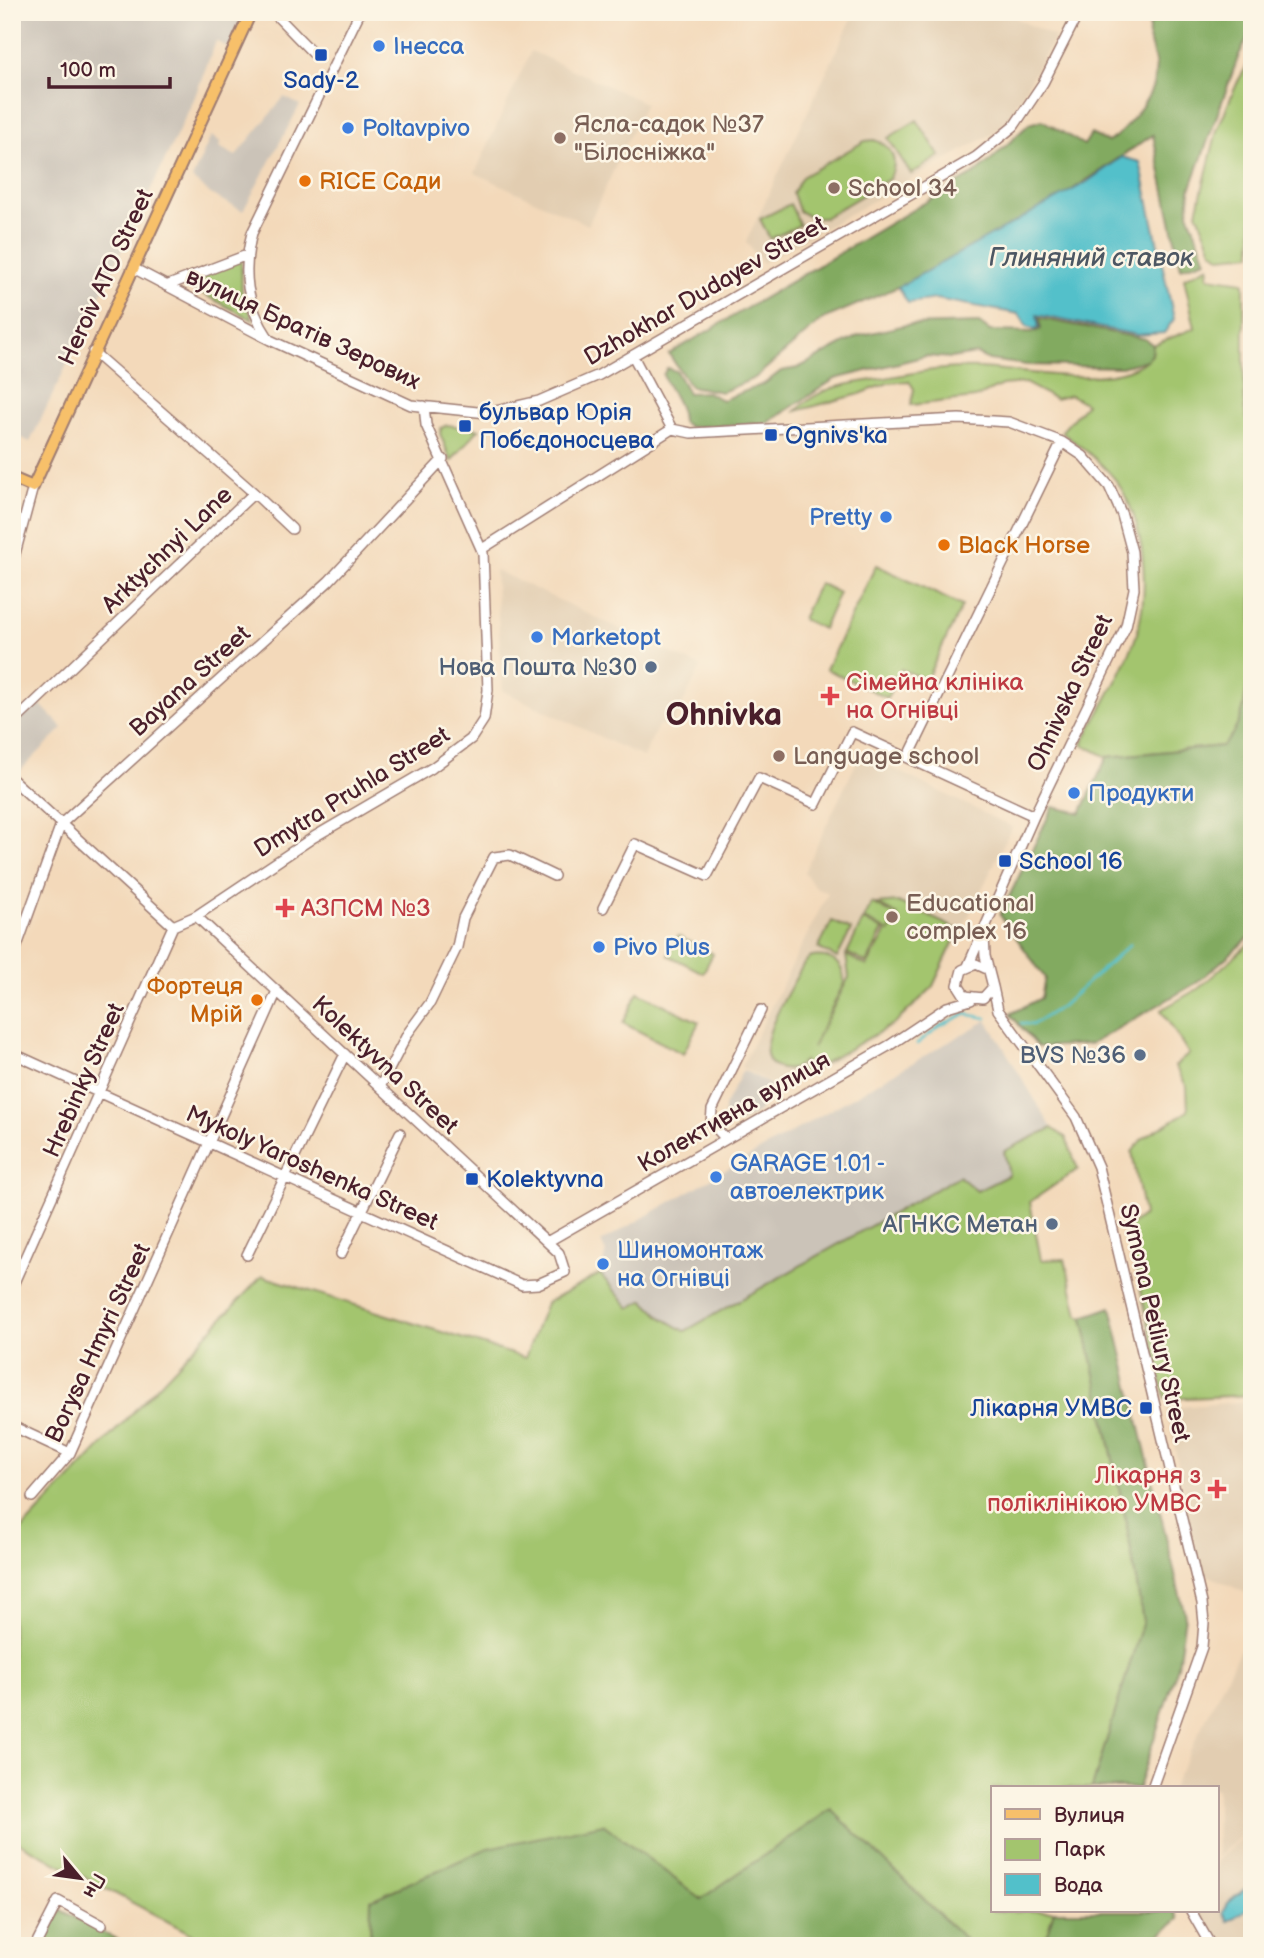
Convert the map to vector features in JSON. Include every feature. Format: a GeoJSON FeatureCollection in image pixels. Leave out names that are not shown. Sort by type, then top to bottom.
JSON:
{"type":"FeatureCollection","features":[{"type":"Feature","properties":{"kind":"main road","name":"Heroiv ATO Street"},"geometry":{"type":"LineString","coordinates":[[33,487],[251,12]]}},
{"type":"Feature","properties":{"kind":"main road"},"geometry":{"type":"LineString","coordinates":[[12,478],[33,487]]}},
{"type":"Feature","properties":{"kind":"street"},"geometry":{"type":"LineString","coordinates":[[273,12],[313,53]]}},
{"type":"Feature","properties":{"kind":"street"},"geometry":{"type":"LineString","coordinates":[[270,340],[251,305],[247,255],[257,219],[360,12]]}},
{"type":"Feature","properties":{"kind":"street","name":"Dzhokhar Dudayev Street"},"geometry":{"type":"LineString","coordinates":[[424,406],[487,413],[538,401],[599,375],[976,157],[1014,126],[1043,83],[1079,12]]}},
{"type":"Feature","properties":{"kind":"street","name":"вулиця Братів Зерових"},"geometry":{"type":"LineString","coordinates":[[166,286],[247,255]]}},
{"type":"Feature","properties":{"kind":"street","name":"вулиця Братів Зерових"},"geometry":{"type":"LineString","coordinates":[[133,268],[270,340],[411,405],[424,406]]}},
{"type":"Feature","properties":{"kind":"street","name":"Arktychnyi Lane"},"geometry":{"type":"LineString","coordinates":[[12,724],[254,494],[93,352]]}},
{"type":"Feature","properties":{"kind":"street"},"geometry":{"type":"LineString","coordinates":[[482,549],[672,429],[633,356]]}},
{"type":"Feature","properties":{"kind":"street","name":"Dmytra Pruhla Street"},"geometry":{"type":"LineString","coordinates":[[173,926],[196,916],[314,837],[432,768],[479,729],[488,707],[482,549],[426,425],[424,406]]}},
{"type":"Feature","properties":{"kind":"street","name":"Ohnivska Street"},"geometry":{"type":"LineString","coordinates":[[672,429],[691,433],[959,419],[1009,422],[1062,442],[1083,456],[1109,486],[1122,515],[1132,552],[1134,589],[1126,626],[1034,816],[968,966],[960,973],[958,985]]}},
{"type":"Feature","properties":{"kind":"street"},"geometry":{"type":"LineString","coordinates":[[909,756],[1062,442]]}},
{"type":"Feature","properties":{"kind":"street","name":"Bayana Street"},"geometry":{"type":"LineString","coordinates":[[12,960],[61,824],[329,581],[443,459]]}},
{"type":"Feature","properties":{"kind":"street","name":"Heroiv ATO Street"},"geometry":{"type":"LineString","coordinates":[[12,565],[33,487]]}},
{"type":"Feature","properties":{"kind":"street"},"geometry":{"type":"LineString","coordinates":[[254,494],[292,529]]}},
{"type":"Feature","properties":{"kind":"street"},"geometry":{"type":"LineString","coordinates":[[603,908],[635,844],[707,876],[759,778],[816,804],[852,732],[1034,816]]}},
{"type":"Feature","properties":{"kind":"street"},"geometry":{"type":"LineString","coordinates":[[12,779],[173,926]]}},
{"type":"Feature","properties":{"kind":"street"},"geometry":{"type":"LineString","coordinates":[[380,1087],[408,1033],[430,1003],[457,947],[463,918],[495,857],[510,855],[554,876]]}},
{"type":"Feature","properties":{"kind":"street","name":"Ohnivska Street"},"geometry":{"type":"LineString","coordinates":[[993,908],[984,937],[993,987]]}},
{"type":"Feature","properties":{"kind":"street","name":"Kolektyvna Street"},"geometry":{"type":"LineString","coordinates":[[196,916],[547,1242]]}},
{"type":"Feature","properties":{"kind":"street","name":"Hrebinky Street"},"geometry":{"type":"LineString","coordinates":[[12,1287],[173,926]]}},
{"type":"Feature","properties":{"kind":"street"},"geometry":{"type":"LineString","coordinates":[[968,966],[976,964],[988,969]]}},
{"type":"Feature","properties":{"kind":"street"},"geometry":{"type":"LineString","coordinates":[[958,985],[965,996],[974,1000],[987,996],[993,987]]}},
{"type":"Feature","properties":{"kind":"street","name":"Колективна вулиця"},"geometry":{"type":"LineString","coordinates":[[938,1014],[958,985]]}},
{"type":"Feature","properties":{"kind":"street","name":"Symona Petliury Street"},"geometry":{"type":"LineString","coordinates":[[993,987],[998,1010],[1076,1117],[1098,1167],[1202,1602],[1205,1623],[1202,1647],[1153,1786]]}},
{"type":"Feature","properties":{"kind":"street","name":"Borysa Hmyri Street"},"geometry":{"type":"LineString","coordinates":[[32,1497],[70,1453],[277,991]]}},
{"type":"Feature","properties":{"kind":"street","name":"Колективна вулиця"},"geometry":{"type":"LineString","coordinates":[[547,1242],[890,1045],[955,1003],[974,1000]]}},
{"type":"Feature","properties":{"kind":"street","name":"Symona Petliury Street"},"geometry":{"type":"LineString","coordinates":[[974,1000],[998,1010]]}},
{"type":"Feature","properties":{"kind":"street"},"geometry":{"type":"LineString","coordinates":[[726,1139],[710,1123],[712,1110],[761,1010]]}},
{"type":"Feature","properties":{"kind":"street","name":"Mykoly Yaroshenka Street"},"geometry":{"type":"LineString","coordinates":[[12,1053],[522,1285],[538,1284],[565,1272],[559,1253],[547,1242]]}},
{"type":"Feature","properties":{"kind":"street"},"geometry":{"type":"LineString","coordinates":[[247,1255],[345,1054]]}},
{"type":"Feature","properties":{"kind":"street"},"geometry":{"type":"LineString","coordinates":[[341,1254],[400,1133]]}},
{"type":"Feature","properties":{"kind":"street"},"geometry":{"type":"LineString","coordinates":[[12,1426],[70,1453]]}},
{"type":"Feature","properties":{"kind":"street"},"geometry":{"type":"LineString","coordinates":[[35,1946],[58,1901],[102,1925]]}},
{"type":"Feature","properties":{"kind":"street"},"geometry":{"type":"LineString","coordinates":[[1192,1912],[1211,1946]]}},
{"type":"Feature","properties":{"kind":"shaded area"},"geometry":{"type":"Polygon","coordinates":[[[12,12],[245,12],[229,48],[216,41],[194,99],[30,442],[12,433],[12,12]]]}},
{"type":"Feature","properties":{"kind":"shaded area","name":"School 34"},"geometry":{"type":"Polygon","coordinates":[[[855,12],[1003,12],[1055,37],[1010,115],[992,134],[762,263],[746,242],[855,12]]]}},
{"type":"Feature","properties":{"kind":"shaded area","name":"Ясла-садок №37 \"Білосніжка\""},"geometry":{"type":"Polygon","coordinates":[[[531,51],[645,103],[588,225],[475,173],[531,51]]]}},
{"type":"Feature","properties":{"kind":"shaded area"},"geometry":{"type":"Polygon","coordinates":[[[284,97],[300,105],[243,211],[212,195],[192,179],[211,136],[221,142],[219,147],[236,156],[284,97]]]}},
{"type":"Feature","properties":{"kind":"shaded area"},"geometry":{"type":"Polygon","coordinates":[[[495,570],[701,667],[670,729],[659,724],[643,757],[503,691],[495,570]]]}},
{"type":"Feature","properties":{"kind":"shaded area"},"geometry":{"type":"Polygon","coordinates":[[[38,702],[63,728],[17,774],[12,769],[12,726],[38,702]]]}},
{"type":"Feature","properties":{"kind":"shaded area","name":"Educational complex 16"},"geometry":{"type":"Polygon","coordinates":[[[861,753],[1012,827],[933,990],[898,1024],[784,1090],[741,1067],[828,893],[815,887],[804,872],[861,753]]]}},
{"type":"Feature","properties":{"kind":"shaded area"},"geometry":{"type":"Polygon","coordinates":[[[987,1020],[1052,1128],[1004,1151],[1010,1175],[977,1191],[959,1176],[685,1331],[661,1317],[644,1300],[630,1308],[600,1274],[606,1253],[601,1242],[987,1020]]]}},
{"type":"Feature","properties":{"kind":"shaded area"},"geometry":{"type":"Polygon","coordinates":[[[743,1070],[772,1085],[759,1112],[739,1123],[724,1115],[724,1107],[743,1070]]]}},
{"type":"Feature","properties":{"kind":"shaded area","name":"Лікарня з поліклінікою УМВС"},"geometry":{"type":"Polygon","coordinates":[[[1252,1401],[1252,1596],[1199,1571],[1167,1408],[1252,1401]]]}},
{"type":"Feature","properties":{"kind":"shaded area"},"geometry":{"type":"Polygon","coordinates":[[[1247,1635],[1252,1638],[1252,1827],[1218,1856],[1218,1786],[1173,1786],[1247,1635]]]}},
{"type":"Feature","properties":{"kind":"shaded area"},"geometry":{"type":"Polygon","coordinates":[[[1252,1829],[1252,1946],[1219,1946],[1198,1912],[1218,1912],[1218,1859],[1252,1829]]]}},
{"type":"Feature","properties":{"kind":"green space"},"geometry":{"type":"Polygon","coordinates":[[[1154,12],[1252,12],[1252,29],[1239,55],[1190,190],[1188,212],[1206,260],[1181,268],[1153,135],[1066,194],[898,287],[823,319],[755,378],[722,392],[690,386],[669,354],[980,170],[1029,124],[1042,120],[1084,145],[1091,134],[1108,142],[1115,137],[1137,113],[1153,84],[1156,67],[1149,31],[1154,12]]]}},
{"type":"Feature","properties":{"kind":"green space"},"geometry":{"type":"Polygon","coordinates":[[[1252,65],[1252,254],[1220,257],[1212,250],[1197,212],[1217,130],[1238,81],[1247,66],[1252,65]]]}},
{"type":"Feature","properties":{"kind":"green space"},"geometry":{"type":"Polygon","coordinates":[[[917,120],[940,156],[911,174],[888,138],[917,120]]]}},
{"type":"Feature","properties":{"kind":"green space"},"geometry":{"type":"Polygon","coordinates":[[[874,140],[886,146],[892,155],[894,167],[889,179],[824,218],[812,218],[799,211],[793,193],[802,177],[865,141],[874,140]]]}},
{"type":"Feature","properties":{"kind":"green space"},"geometry":{"type":"Polygon","coordinates":[[[790,204],[800,225],[770,239],[760,219],[790,204]]]}},
{"type":"Feature","properties":{"kind":"green space"},"geometry":{"type":"Polygon","coordinates":[[[241,257],[242,292],[253,320],[177,281],[241,257]]]}},
{"type":"Feature","properties":{"kind":"green space"},"geometry":{"type":"Polygon","coordinates":[[[1209,266],[1208,277],[1244,282],[1244,408],[1252,439],[1252,655],[1242,716],[1236,734],[1222,746],[1107,757],[1082,744],[1133,645],[1141,615],[1144,575],[1134,516],[1117,482],[1084,449],[1061,432],[1086,404],[1071,395],[1055,399],[1025,383],[1002,385],[975,398],[911,405],[914,389],[909,381],[888,383],[860,394],[796,411],[825,391],[930,370],[981,368],[1071,376],[1118,373],[1137,366],[1152,355],[1153,345],[1195,328],[1184,278],[1209,266]]]}},
{"type":"Feature","properties":{"kind":"green space"},"geometry":{"type":"Polygon","coordinates":[[[1039,318],[1145,339],[1153,345],[1152,354],[1147,360],[1121,367],[1026,365],[989,360],[976,354],[951,358],[926,356],[835,379],[767,423],[689,427],[682,422],[678,403],[663,375],[667,368],[676,371],[688,393],[707,392],[722,400],[764,384],[781,371],[798,368],[858,336],[906,325],[979,323],[990,331],[1035,332],[1041,329],[1039,318]]]}},
{"type":"Feature","properties":{"kind":"green space"},"geometry":{"type":"Polygon","coordinates":[[[447,425],[479,429],[451,461],[440,434],[441,428],[447,425]]]}},
{"type":"Feature","properties":{"kind":"green space"},"geometry":{"type":"Polygon","coordinates":[[[876,565],[962,606],[926,680],[901,669],[887,698],[826,669],[876,565]]]}},
{"type":"Feature","properties":{"kind":"green space"},"geometry":{"type":"Polygon","coordinates":[[[819,583],[839,593],[823,629],[802,619],[819,583]]]}},
{"type":"Feature","properties":{"kind":"green space"},"geometry":{"type":"Polygon","coordinates":[[[1252,655],[1252,935],[1198,982],[1091,1044],[1038,1047],[1010,1014],[1041,998],[1045,978],[1000,915],[1053,807],[1081,813],[1107,757],[1222,746],[1237,727],[1241,716],[1252,655]]]}},
{"type":"Feature","properties":{"kind":"green space"},"geometry":{"type":"Polygon","coordinates":[[[898,902],[959,930],[932,988],[895,1023],[796,1079],[805,1060],[792,1069],[776,1067],[768,1059],[769,1034],[782,1002],[803,965],[809,958],[829,958],[838,965],[844,976],[844,983],[812,1048],[849,977],[846,955],[867,966],[887,931],[864,919],[872,903],[897,916],[889,933],[898,915],[877,904],[898,902]]]}},
{"type":"Feature","properties":{"kind":"green space"},"geometry":{"type":"Polygon","coordinates":[[[863,920],[883,930],[867,963],[847,953],[863,920]]]}},
{"type":"Feature","properties":{"kind":"green space"},"geometry":{"type":"Polygon","coordinates":[[[832,921],[851,930],[837,958],[818,948],[832,921]]]}},
{"type":"Feature","properties":{"kind":"green space"},"geometry":{"type":"Polygon","coordinates":[[[678,936],[713,954],[703,973],[668,955],[678,936]]]}},
{"type":"Feature","properties":{"kind":"green space"},"geometry":{"type":"Polygon","coordinates":[[[1252,941],[1252,1395],[1165,1399],[1127,1228],[1144,1215],[1132,1152],[1142,1139],[1188,1111],[1187,1087],[1175,1066],[1189,1054],[1161,1010],[1199,988],[1252,941]]]}},
{"type":"Feature","properties":{"kind":"green space"},"geometry":{"type":"Polygon","coordinates":[[[638,992],[699,1022],[683,1054],[623,1023],[638,992]]]}},
{"type":"Feature","properties":{"kind":"green space"},"geometry":{"type":"Polygon","coordinates":[[[1052,1128],[1066,1138],[1078,1169],[1030,1202],[1041,1260],[1065,1259],[1078,1315],[1083,1317],[1126,1521],[1143,1621],[1093,1786],[991,1786],[991,1912],[1054,1912],[1043,1946],[972,1946],[831,1810],[701,1899],[603,1824],[371,1900],[370,1946],[214,1946],[12,1839],[12,1540],[262,1276],[525,1358],[546,1303],[600,1274],[630,1308],[644,1300],[661,1317],[685,1331],[959,1176],[977,1191],[1009,1175],[1004,1151],[1052,1128]]]}},
{"type":"Feature","properties":{"kind":"green space"},"geometry":{"type":"Polygon","coordinates":[[[1111,1307],[1185,1616],[1178,1666],[1139,1786],[1093,1786],[1143,1621],[1126,1521],[1083,1317],[1111,1307]]]}},
{"type":"Feature","properties":{"kind":"green space"},"geometry":{"type":"Polygon","coordinates":[[[831,1809],[972,1946],[370,1946],[371,1900],[488,1848],[603,1824],[701,1899],[831,1809]]]}},
{"type":"Feature","properties":{"kind":"green space"},"geometry":{"type":"Polygon","coordinates":[[[61,1910],[129,1946],[43,1946],[61,1910]]]}},
{"type":"Feature","properties":{"kind":"green space"},"geometry":{"type":"Polygon","coordinates":[[[1054,1912],[1176,1912],[1179,1919],[1147,1946],[1043,1946],[1054,1912]]]}},
{"type":"Feature","properties":{"kind":"water","name":"Глиняний ставок"},"geometry":{"type":"Polygon","coordinates":[[[1122,157],[1140,162],[1174,319],[1164,333],[1137,335],[1037,315],[1039,328],[1035,330],[1027,327],[1019,314],[936,299],[908,303],[898,287],[1087,182],[1122,157]]]}},
{"type":"Feature","properties":{"kind":"water"},"geometry":{"type":"Polygon","coordinates":[[[1252,1883],[1252,1906],[1228,1921],[1223,1912],[1228,1903],[1252,1883]]]}},
{"type":"Feature","properties":{"kind":"waterway"},"geometry":{"type":"LineString","coordinates":[[1021,1023],[1032,1025],[1062,1006],[1130,944]]}},
{"type":"Feature","properties":{"kind":"waterway"},"geometry":{"type":"LineString","coordinates":[[917,1044],[940,1026],[965,1014],[987,1018]]}},
{"type":"Feature","properties":{"kind":"place","name":"Інесса"},"geometry":{"type":"Point","coordinates":[379,46]}},
{"type":"Feature","properties":{"kind":"place","name":"Sady-2"},"geometry":{"type":"Point","coordinates":[321,55]}},
{"type":"Feature","properties":{"kind":"place","name":"Poltavpivo"},"geometry":{"type":"Point","coordinates":[348,128]}},
{"type":"Feature","properties":{"kind":"place","name":"Ясла-садок №37 \"Білосніжка\""},"geometry":{"type":"Point","coordinates":[560,138]}},
{"type":"Feature","properties":{"kind":"place","name":"RICE Сади"},"geometry":{"type":"Point","coordinates":[305,181]}},
{"type":"Feature","properties":{"kind":"place","name":"School 34"},"geometry":{"type":"Point","coordinates":[834,188]}},
{"type":"Feature","properties":{"kind":"place","name":"бульвар Юрія Побєдоносцева"},"geometry":{"type":"Point","coordinates":[465,426]}},
{"type":"Feature","properties":{"kind":"place","name":"Ognivs'ka"},"geometry":{"type":"Point","coordinates":[771,435]}},
{"type":"Feature","properties":{"kind":"place","name":"Pretty"},"geometry":{"type":"Point","coordinates":[886,517]}},
{"type":"Feature","properties":{"kind":"place","name":"Black Horse"},"geometry":{"type":"Point","coordinates":[944,545]}},
{"type":"Feature","properties":{"kind":"place","name":"Marketopt"},"geometry":{"type":"Point","coordinates":[537,637]}},
{"type":"Feature","properties":{"kind":"place","name":"Нова Пошта №30"},"geometry":{"type":"Point","coordinates":[651,667]}},
{"type":"Feature","properties":{"kind":"place","name":"Сімейна клініка на Огнівці"},"geometry":{"type":"Point","coordinates":[830,696]}},
{"type":"Feature","properties":{"kind":"place","name":"Language school"},"geometry":{"type":"Point","coordinates":[779,756]}},
{"type":"Feature","properties":{"kind":"place","name":"Продукти"},"geometry":{"type":"Point","coordinates":[1074,793]}},
{"type":"Feature","properties":{"kind":"place","name":"School 16"},"geometry":{"type":"Point","coordinates":[1005,861]}},
{"type":"Feature","properties":{"kind":"place","name":"АЗПСМ №3"},"geometry":{"type":"Point","coordinates":[285,908]}},
{"type":"Feature","properties":{"kind":"place","name":"Educational complex 16"},"geometry":{"type":"Point","coordinates":[892,917]}},
{"type":"Feature","properties":{"kind":"place","name":"Pivo Plus"},"geometry":{"type":"Point","coordinates":[599,947]}},
{"type":"Feature","properties":{"kind":"place","name":"Фортеця Мрій"},"geometry":{"type":"Point","coordinates":[257,1000]}},
{"type":"Feature","properties":{"kind":"place","name":"BVS №36"},"geometry":{"type":"Point","coordinates":[1140,1055]}},
{"type":"Feature","properties":{"kind":"place","name":"GARAGE 1.01 - автоелектрик"},"geometry":{"type":"Point","coordinates":[716,1177]}},
{"type":"Feature","properties":{"kind":"place","name":"Kolektyvna"},"geometry":{"type":"Point","coordinates":[472,1179]}},
{"type":"Feature","properties":{"kind":"place","name":"АГНКС Метан"},"geometry":{"type":"Point","coordinates":[1052,1224]}},
{"type":"Feature","properties":{"kind":"place","name":"Шиномонтаж на Огнівці"},"geometry":{"type":"Point","coordinates":[603,1264]}},
{"type":"Feature","properties":{"kind":"place","name":"Лікарня УМВС"},"geometry":{"type":"Point","coordinates":[1146,1408]}},
{"type":"Feature","properties":{"kind":"place","name":"Лікарня з поліклінікою УМВС"},"geometry":{"type":"Point","coordinates":[1217,1489]}},
{"type":"Feature","properties":{"kind":"district","name":"Ohnivka"},"geometry":{"type":"Point","coordinates":[724,715]}}]}
